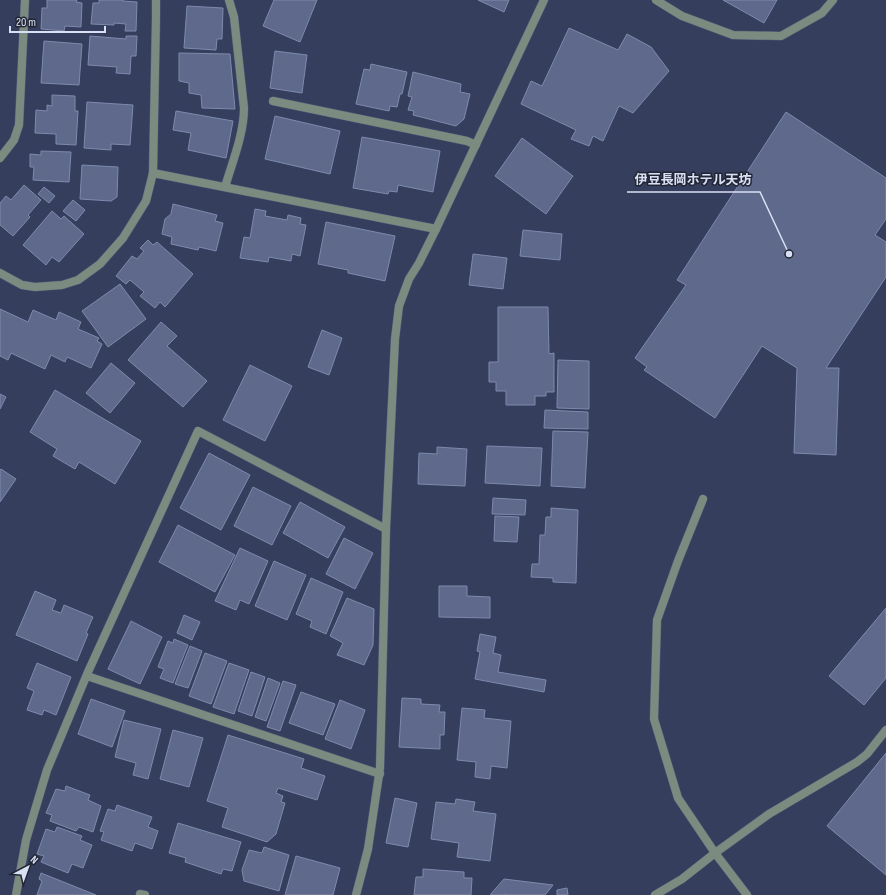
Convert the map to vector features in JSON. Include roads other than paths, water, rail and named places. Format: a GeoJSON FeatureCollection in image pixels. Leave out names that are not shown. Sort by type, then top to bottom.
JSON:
{"type":"FeatureCollection","features":[{"type":"Feature","properties":{"kind":"street"},"geometry":{"type":"LineString","coordinates":[[0,158],[14,140],[19,125],[25,0]]}},
{"type":"Feature","properties":{"kind":"street"},"geometry":{"type":"LineString","coordinates":[[0,273],[22,285],[35,287],[62,285],[78,280],[100,264],[123,238],[146,201],[153,173],[156,0]]}},
{"type":"Feature","properties":{"kind":"street"},"geometry":{"type":"LineString","coordinates":[[225,188],[244,116],[234,17],[229,0]]}},
{"type":"Feature","properties":{"kind":"street"},"geometry":{"type":"LineString","coordinates":[[356,895],[368,848],[380,774],[386,528],[395,339],[400,306],[409,279],[436,229],[544,0]]}},
{"type":"Feature","properties":{"kind":"street"},"geometry":{"type":"LineString","coordinates":[[656,0],[682,16],[732,36],[781,36],[822,13],[833,0]]}},
{"type":"Feature","properties":{"kind":"street"},"geometry":{"type":"LineString","coordinates":[[273,101],[467,141],[476,145]]}},
{"type":"Feature","properties":{"kind":"street"},"geometry":{"type":"LineString","coordinates":[[153,173],[436,229]]}},
{"type":"Feature","properties":{"kind":"street"},"geometry":{"type":"LineString","coordinates":[[16,895],[26,840],[47,770],[87,676],[198,431],[386,528]]}},
{"type":"Feature","properties":{"kind":"street"},"geometry":{"type":"LineString","coordinates":[[703,499],[678,561],[657,620],[654,719],[678,798],[747,895]]}},
{"type":"Feature","properties":{"kind":"street"},"geometry":{"type":"LineString","coordinates":[[87,676],[380,774]]}},
{"type":"Feature","properties":{"kind":"street"},"geometry":{"type":"LineString","coordinates":[[655,895],[682,879],[715,852],[769,814],[857,762],[867,754],[886,730]]}},
{"type":"Feature","properties":{"kind":"place","name":"伊豆長岡ホテル天坊"},"geometry":{"type":"Point","coordinates":[789,254]}}]}
